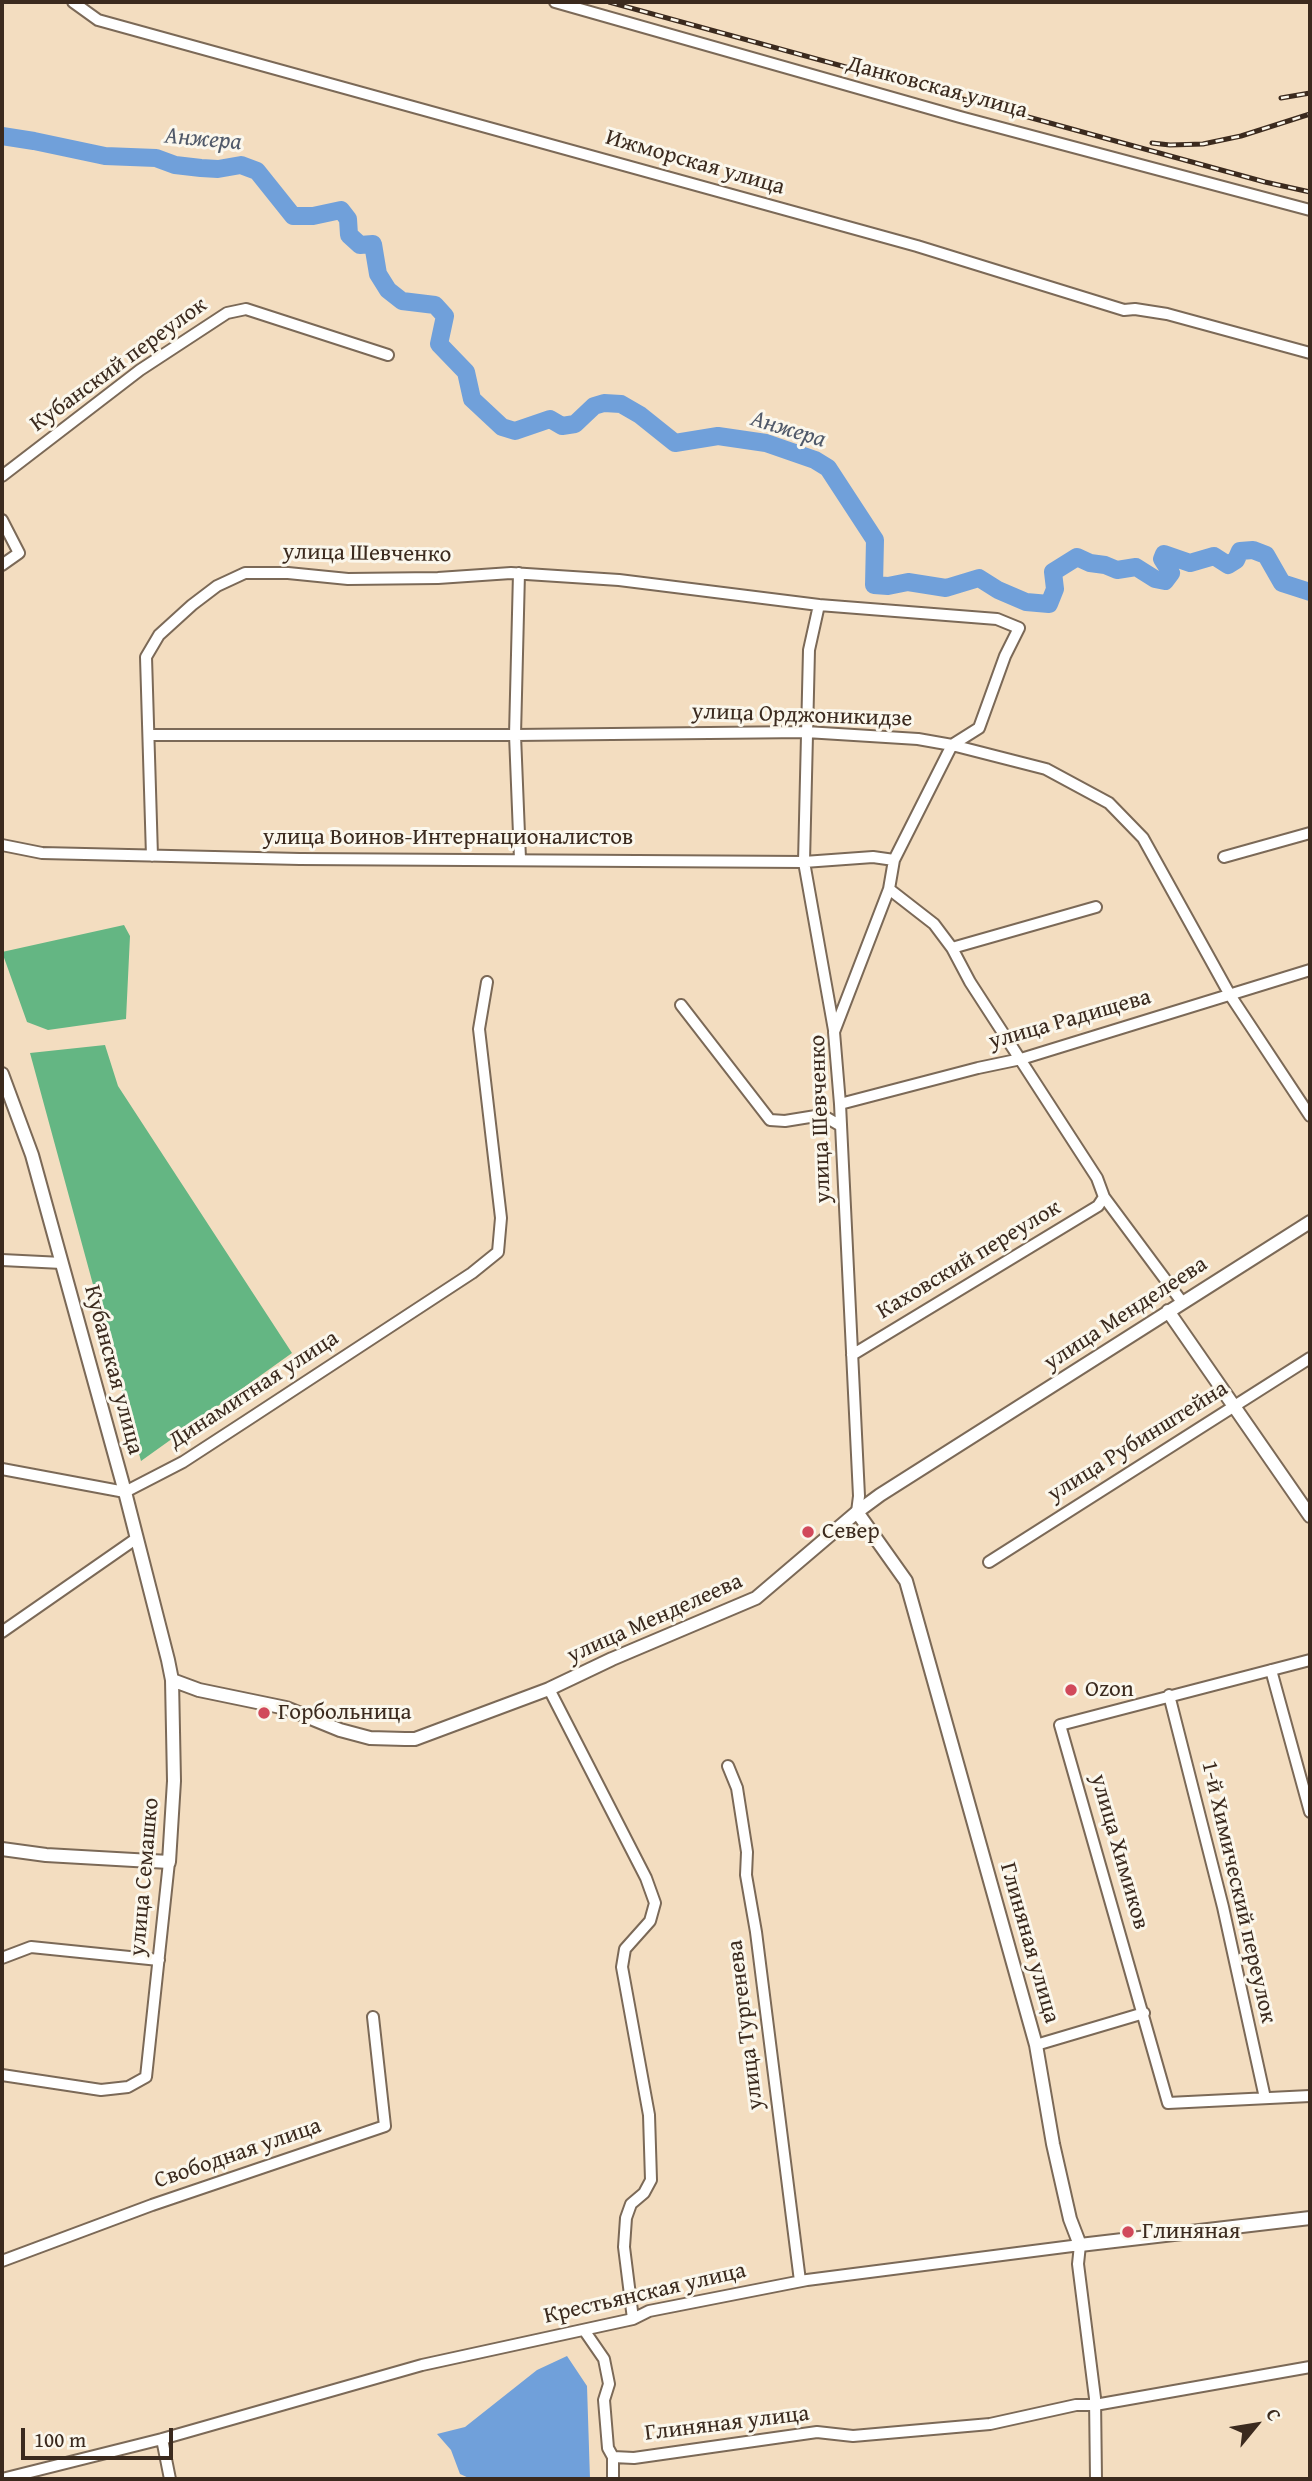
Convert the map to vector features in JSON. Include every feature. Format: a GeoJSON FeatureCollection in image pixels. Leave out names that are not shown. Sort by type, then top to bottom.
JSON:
{"type":"FeatureCollection","features":[{"type":"Feature","properties":{"kind":"street","name":"Ижморская улица"},"geometry":{"type":"LineString","coordinates":[[73,2],[98,20],[903,243],[1124,310],[1167,314],[1310,354]]}},
{"type":"Feature","properties":{"kind":"street","name":"Данковская улица"},"geometry":{"type":"LineString","coordinates":[[555,2],[960,117],[1310,210]]}},
{"type":"Feature","properties":{"kind":"street","name":"Кубанский переулок"},"geometry":{"type":"LineString","coordinates":[[2,476],[140,370],[227,313],[246,309],[388,355]]}},
{"type":"Feature","properties":{"kind":"street"},"geometry":{"type":"LineString","coordinates":[[2,520],[19,553],[2,565]]}},
{"type":"Feature","properties":{"kind":"street","name":"улица Шевченко"},"geometry":{"type":"LineString","coordinates":[[152,856],[146,657],[159,635],[192,605],[217,586],[245,573],[288,573],[348,579],[438,578],[519,573],[679,586],[818,605],[997,619],[1019,628],[1005,656],[979,728],[952,745],[894,860],[889,889],[834,1032],[840,1104],[859,1496],[857,1512]]}},
{"type":"Feature","properties":{"kind":"street"},"geometry":{"type":"LineString","coordinates":[[519,573],[515,735],[520,859]]}},
{"type":"Feature","properties":{"kind":"street"},"geometry":{"type":"LineString","coordinates":[[818,605],[809,650],[804,862],[834,1032]]}},
{"type":"Feature","properties":{"kind":"street","name":"улица Орджоникидзе"},"geometry":{"type":"LineString","coordinates":[[150,735],[806,732],[918,739],[1046,769],[1109,803],[1143,838],[1230,995],[1310,1116]]}},
{"type":"Feature","properties":{"kind":"street"},"geometry":{"type":"LineString","coordinates":[[1224,857],[1310,833]]}},
{"type":"Feature","properties":{"kind":"street","name":"улица Воинов-Интернационалистов"},"geometry":{"type":"LineString","coordinates":[[2,845],[42,853],[300,859],[804,862],[873,857],[894,860]]}},
{"type":"Feature","properties":{"kind":"street"},"geometry":{"type":"LineString","coordinates":[[889,889],[934,924],[952,948],[970,982],[1097,1178],[1104,1197],[1182,1302]]}},
{"type":"Feature","properties":{"kind":"street"},"geometry":{"type":"LineString","coordinates":[[952,948],[1096,907]]}},
{"type":"Feature","properties":{"kind":"street","name":"улица Радищева"},"geometry":{"type":"LineString","coordinates":[[840,1104],[1021,1059],[1310,970]]}},
{"type":"Feature","properties":{"kind":"street","name":"Динамитная улица"},"geometry":{"type":"LineString","coordinates":[[125,1492],[183,1462],[472,1273],[498,1252],[501,1218],[479,1029],[486,982]]}},
{"type":"Feature","properties":{"kind":"street"},"geometry":{"type":"LineString","coordinates":[[681,1005],[770,1120],[786,1121],[822,1115],[841,1126]]}},
{"type":"Feature","properties":{"kind":"street","name":"Кубанская улица"},"geometry":{"type":"LineString","coordinates":[[2,1074],[32,1154],[125,1492],[172,1680]]}},
{"type":"Feature","properties":{"kind":"street","name":"Каховский переулок"},"geometry":{"type":"LineString","coordinates":[[852,1355],[1087,1213],[1098,1206],[1104,1197]]}},
{"type":"Feature","properties":{"kind":"street","name":"улица Менделеева"},"geometry":{"type":"LineString","coordinates":[[172,1680],[199,1690],[286,1708],[340,1730],[370,1738],[405,1740],[415,1739],[549,1689],[612,1659],[757,1598],[857,1512],[1310,1222]]}},
{"type":"Feature","properties":{"kind":"street"},"geometry":{"type":"LineString","coordinates":[[2,1261],[62,1263]]}},
{"type":"Feature","properties":{"kind":"street"},"geometry":{"type":"LineString","coordinates":[[1168,1311],[1310,1516]]}},
{"type":"Feature","properties":{"kind":"street","name":"улица Рубинштейна"},"geometry":{"type":"LineString","coordinates":[[989,1562],[1310,1358]]}},
{"type":"Feature","properties":{"kind":"street"},"geometry":{"type":"LineString","coordinates":[[2,1469],[125,1492]]}},
{"type":"Feature","properties":{"kind":"street","name":"Глиняная улица"},"geometry":{"type":"LineString","coordinates":[[857,1512],[906,1581],[1035,2045],[1055,2156],[1070,2219],[1080,2245],[1078,2264],[1095,2405],[1096,2479]]}},
{"type":"Feature","properties":{"kind":"street"},"geometry":{"type":"LineString","coordinates":[[2,1632],[137,1538]]}},
{"type":"Feature","properties":{"kind":"street","name":"улица Химиков"},"geometry":{"type":"LineString","coordinates":[[1310,1660],[1060,1725],[1168,2103],[1310,2096]]}},
{"type":"Feature","properties":{"kind":"street"},"geometry":{"type":"LineString","coordinates":[[1271,1670],[1310,1812]]}},
{"type":"Feature","properties":{"kind":"street","name":"улица Семашко"},"geometry":{"type":"LineString","coordinates":[[2,2075],[101,2090],[128,2087],[146,2077],[169,1862],[174,1782],[172,1680]]}},
{"type":"Feature","properties":{"kind":"street"},"geometry":{"type":"LineString","coordinates":[[549,1689],[646,1878],[655,1903],[650,1921],[625,1949],[622,1967],[649,2115],[651,2180],[644,2193],[631,2204],[626,2218],[624,2247],[633,2319]]}},
{"type":"Feature","properties":{"kind":"street","name":"1-й Химический переулок"},"geometry":{"type":"LineString","coordinates":[[1170,1695],[1223,1907],[1265,2098]]}},
{"type":"Feature","properties":{"kind":"street","name":"улица Тургенева"},"geometry":{"type":"LineString","coordinates":[[728,1766],[737,1788],[747,1852],[746,1875],[756,1932],[800,2281]]}},
{"type":"Feature","properties":{"kind":"street"},"geometry":{"type":"LineString","coordinates":[[2,1849],[46,1855],[169,1862]]}},
{"type":"Feature","properties":{"kind":"street"},"geometry":{"type":"LineString","coordinates":[[2,1958],[31,1947],[159,1960]]}},
{"type":"Feature","properties":{"kind":"street"},"geometry":{"type":"LineString","coordinates":[[1035,2045],[1144,2013]]}},
{"type":"Feature","properties":{"kind":"street","name":"Свободная улица"},"geometry":{"type":"LineString","coordinates":[[2,2261],[152,2205],[386,2126],[373,2017]]}},
{"type":"Feature","properties":{"kind":"street","name":"Крестьянская улица"},"geometry":{"type":"LineString","coordinates":[[2,2479],[162,2439],[422,2365],[633,2319],[649,2311],[800,2281],[1310,2218]]}},
{"type":"Feature","properties":{"kind":"street"},"geometry":{"type":"LineString","coordinates":[[584,2330],[604,2359],[609,2384],[604,2400],[608,2448],[613,2457],[613,2479]]}},
{"type":"Feature","properties":{"kind":"street"},"geometry":{"type":"LineString","coordinates":[[1095,2405],[1310,2367]]}},
{"type":"Feature","properties":{"kind":"street","name":"Глиняная улица"},"geometry":{"type":"LineString","coordinates":[[613,2457],[634,2458],[817,2432],[853,2436],[990,2424],[1076,2405],[1095,2405]]}},
{"type":"Feature","properties":{"kind":"street"},"geometry":{"type":"LineString","coordinates":[[162,2439],[170,2479]]}},
{"type":"Feature","properties":{"kind":"green space"},"geometry":{"type":"Polygon","coordinates":[[[124,925],[130,936],[126,1019],[48,1030],[27,1022],[2,952],[124,925]]]}},
{"type":"Feature","properties":{"kind":"green space"},"geometry":{"type":"Polygon","coordinates":[[[105,1045],[118,1086],[292,1353],[141,1461],[30,1053],[105,1045]]]}},
{"type":"Feature","properties":{"kind":"water"},"geometry":{"type":"Polygon","coordinates":[[[567,2356],[587,2386],[590,2479],[471,2479],[460,2474],[451,2450],[437,2434],[465,2427],[537,2370],[567,2356]]]}},
{"type":"Feature","properties":{"kind":"waterway","name":"Анжера"},"geometry":{"type":"LineString","coordinates":[[2,136],[105,156],[156,158],[175,165],[218,169],[241,165],[257,171],[293,216],[313,216],[341,210],[348,219],[349,235],[360,245],[373,244],[378,274],[388,290],[402,301],[435,305],[445,316],[439,344],[466,372],[472,399],[502,427],[515,431],[550,419],[562,426],[575,424],[594,406],[604,403],[621,404],[640,415],[675,443],[718,436],[766,443],[815,460],[828,468],[875,540],[874,585],[888,586],[908,582],[946,588],[979,578],[1026,602],[1049,604],[1055,589],[1053,572],[1077,557],[1117,570],[1136,567],[1155,579],[1165,581],[1171,573],[1162,559],[1164,554],[1190,563],[1214,556],[1228,565],[1236,560],[1240,551],[1253,550],[1266,555],[1282,583],[1310,592]]}},
{"type":"Feature","properties":{"kind":"railway"},"geometry":{"type":"LineString","coordinates":[[609,2],[1265,182],[1310,192]]}},
{"type":"Feature","properties":{"kind":"railway"},"geometry":{"type":"LineString","coordinates":[[1281,98],[1310,93]]}},
{"type":"Feature","properties":{"kind":"railway"},"geometry":{"type":"LineString","coordinates":[[1152,143],[1203,144],[1241,136],[1310,114]]}},
{"type":"Feature","properties":{"kind":"place","name":"Север"},"geometry":{"type":"Point","coordinates":[808,1532]}},
{"type":"Feature","properties":{"kind":"place","name":"Ozon"},"geometry":{"type":"Point","coordinates":[1071,1690]}},
{"type":"Feature","properties":{"kind":"place","name":"Горбольница"},"geometry":{"type":"Point","coordinates":[264,1713]}},
{"type":"Feature","properties":{"kind":"place","name":"Глиняная"},"geometry":{"type":"Point","coordinates":[1128,2232]}}]}
